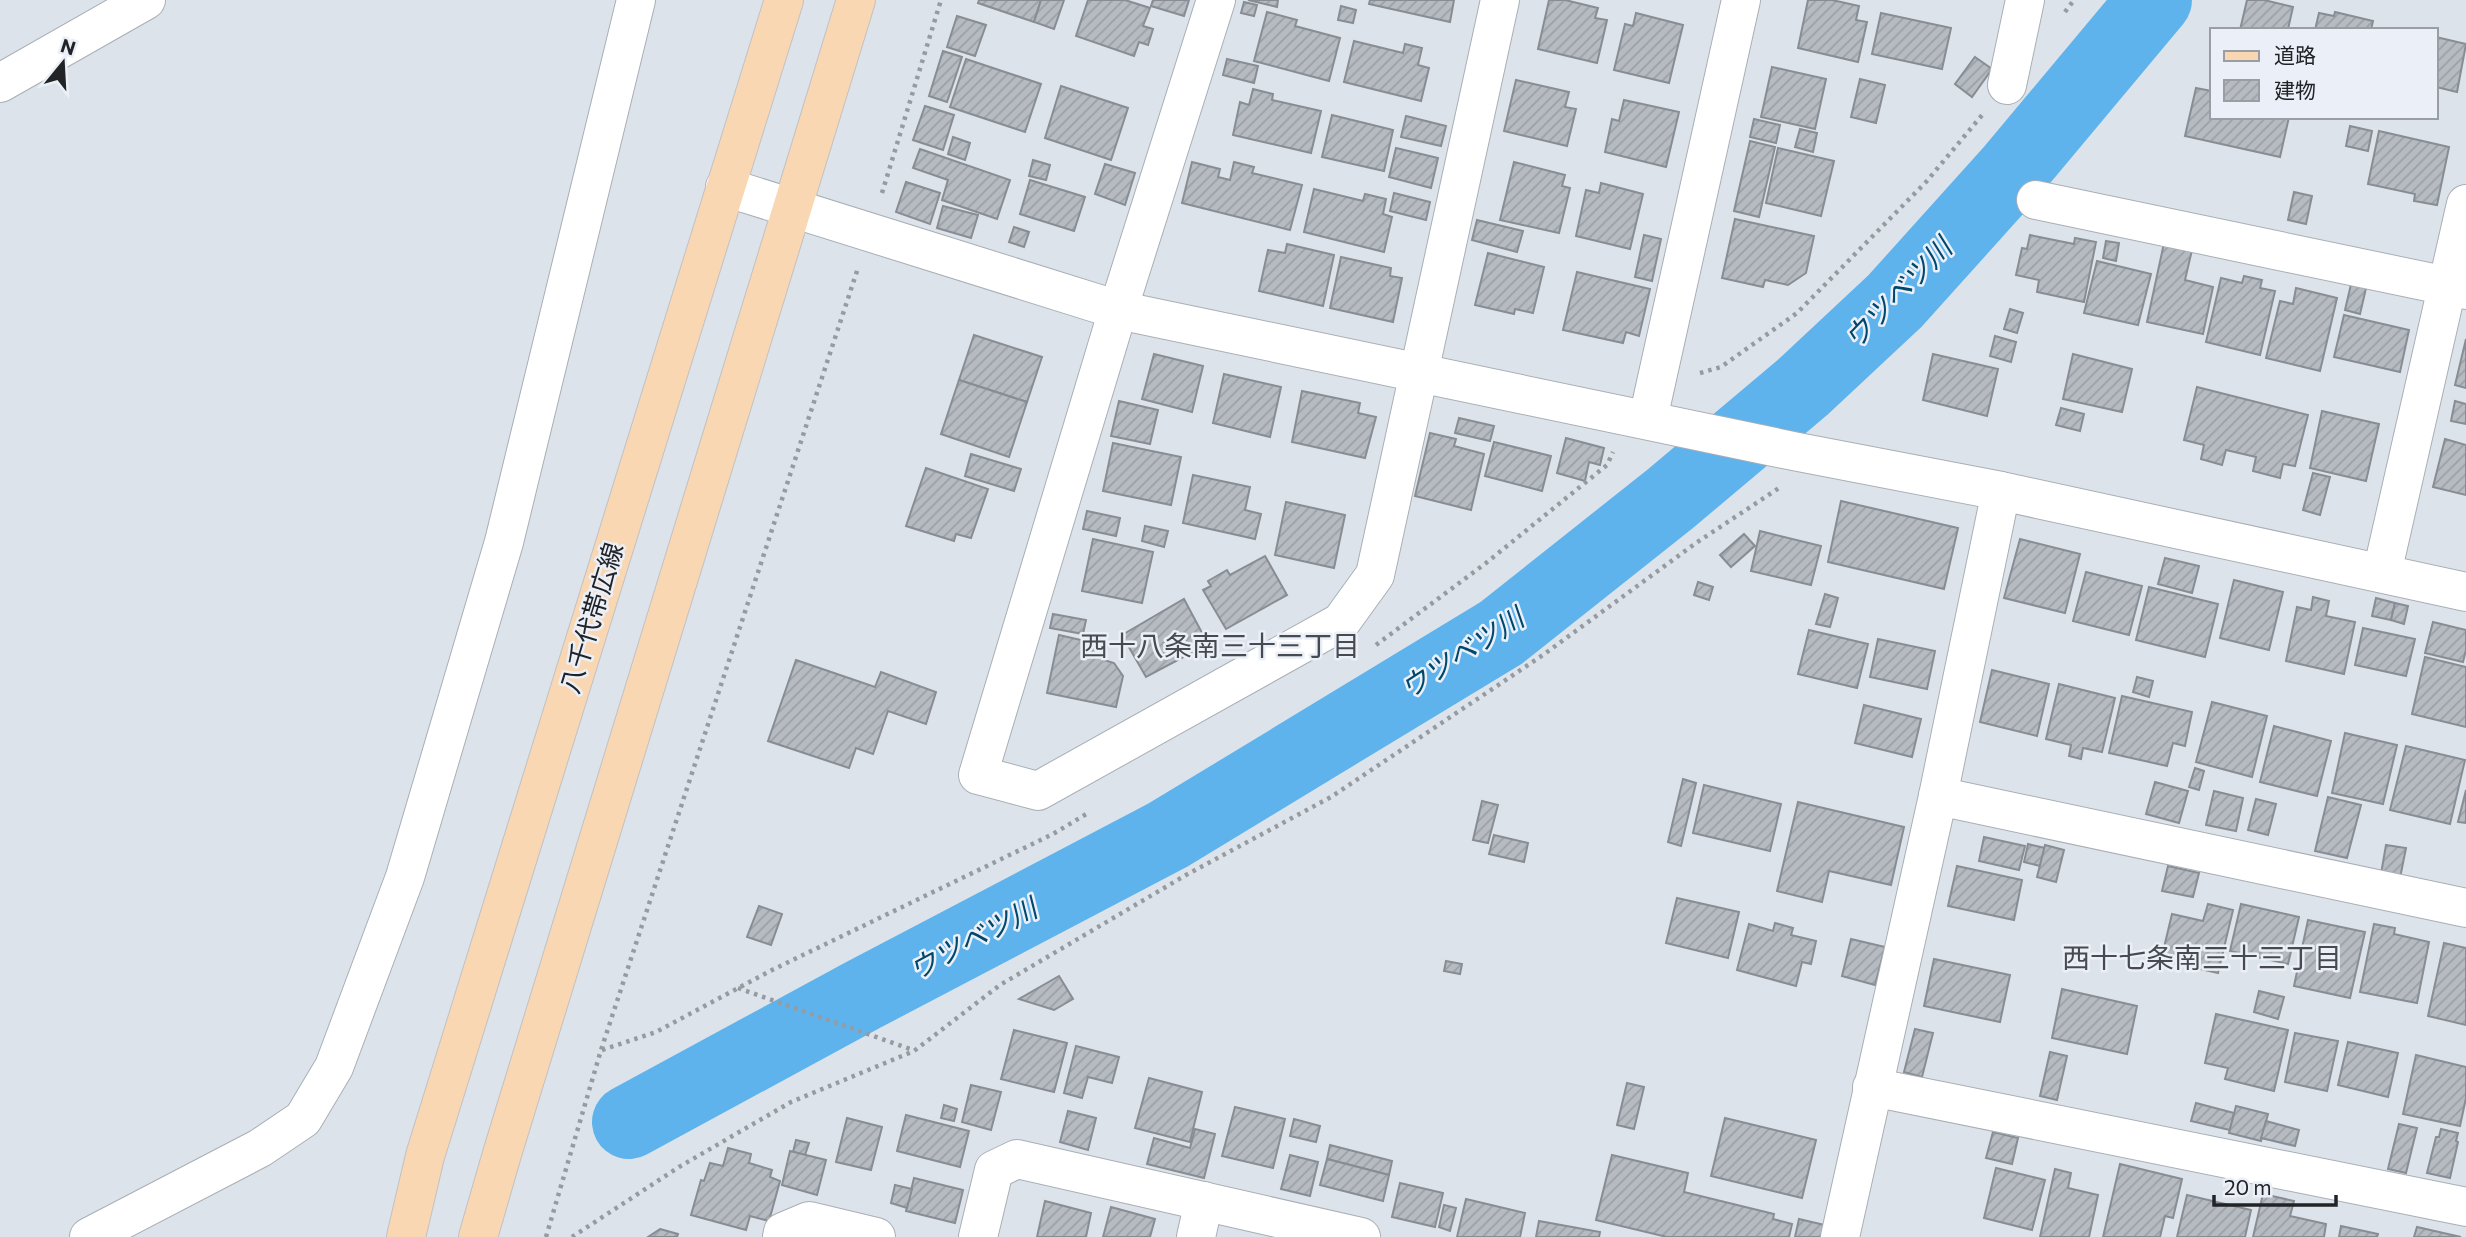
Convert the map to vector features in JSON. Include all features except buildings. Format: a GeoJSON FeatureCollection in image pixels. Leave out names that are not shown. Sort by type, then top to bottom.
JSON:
{"type":"FeatureCollection","features":[{"type":"Feature","properties":{"kind":"main road","name":"八千代帯広線"},"geometry":{"type":"LineString","coordinates":[[406,1237],[425,1156],[784,0]]}},
{"type":"Feature","properties":{"kind":"main road"},"geometry":{"type":"LineString","coordinates":[[478,1237],[856,0]]}},
{"type":"Feature","properties":{"kind":"street"},"geometry":{"type":"LineString","coordinates":[[0,83],[146,0]]}},
{"type":"Feature","properties":{"kind":"street"},"geometry":{"type":"LineString","coordinates":[[89,1237],[260,1148],[303,1119],[334,1067],[405,877],[504,541],[636,0]]}},
{"type":"Feature","properties":{"kind":"street"},"geometry":{"type":"LineString","coordinates":[[1216,0],[1118,310],[978,775],[1038,791],[1341,622],[1375,575],[1500,0]]}},
{"type":"Feature","properties":{"kind":"street"},"geometry":{"type":"LineString","coordinates":[[1657,409],[1741,0]]}},
{"type":"Feature","properties":{"kind":"street"},"geometry":{"type":"LineString","coordinates":[[2007,85],[2025,0]]}},
{"type":"Feature","properties":{"kind":"street"},"geometry":{"type":"LineString","coordinates":[[725,187],[1118,310],[1419,373],[1657,409],[1801,453],[2001,491],[2466,592]]}},
{"type":"Feature","properties":{"kind":"street"},"geometry":{"type":"LineString","coordinates":[[2036,200],[2457,288]]}},
{"type":"Feature","properties":{"kind":"street"},"geometry":{"type":"LineString","coordinates":[[2382,573],[2457,288],[2466,204]]}},
{"type":"Feature","properties":{"kind":"street"},"geometry":{"type":"LineString","coordinates":[[1840,1237],[1938,796],[2001,491]]}},
{"type":"Feature","properties":{"kind":"street"},"geometry":{"type":"LineString","coordinates":[[1938,796],[2466,908]]}},
{"type":"Feature","properties":{"kind":"street"},"geometry":{"type":"LineString","coordinates":[[1872,1087],[2466,1207]]}},
{"type":"Feature","properties":{"kind":"street"},"geometry":{"type":"LineString","coordinates":[[978,1237],[994,1170],[1017,1159],[1200,1219],[1361,1237]]}},
{"type":"Feature","properties":{"kind":"street"},"geometry":{"type":"LineString","coordinates":[[782,1237],[783,1232],[809,1221],[876,1237]]}},
{"type":"Feature","properties":{"kind":"path"},"geometry":{"type":"LineString","coordinates":[[546,1237],[601,1051],[870,232],[941,0]]}},
{"type":"Feature","properties":{"kind":"path"},"geometry":{"type":"LineString","coordinates":[[2057,21],[2074,0]]}},
{"type":"Feature","properties":{"kind":"path"},"geometry":{"type":"LineString","coordinates":[[1657,409],[1797,313],[1926,182],[2007,85]]}},
{"type":"Feature","properties":{"kind":"path"},"geometry":{"type":"LineString","coordinates":[[572,1237],[678,1167],[791,1102],[914,1051],[1000,985],[1186,875],[1331,797],[1543,654],[1696,543],[1775,492],[1801,453]]}},
{"type":"Feature","properties":{"kind":"path"},"geometry":{"type":"LineString","coordinates":[[738,988],[914,1051]]}},
{"type":"Feature","properties":{"kind":"waterway","name":"ウツベツ川"},"geometry":{"type":"LineString","coordinates":[[629,1122],[863,995],[1168,835],[1501,633],[1670,499],[1803,387],[1895,301],[2012,171],[2155,0]]}},
{"type":"Feature","properties":{"kind":"district","name":"西十八条南三十三丁目"},"geometry":{"type":"Point","coordinates":[1220,646]}},
{"type":"Feature","properties":{"kind":"district","name":"西十七条南三十三丁目"},"geometry":{"type":"Point","coordinates":[2202,958]}}]}
